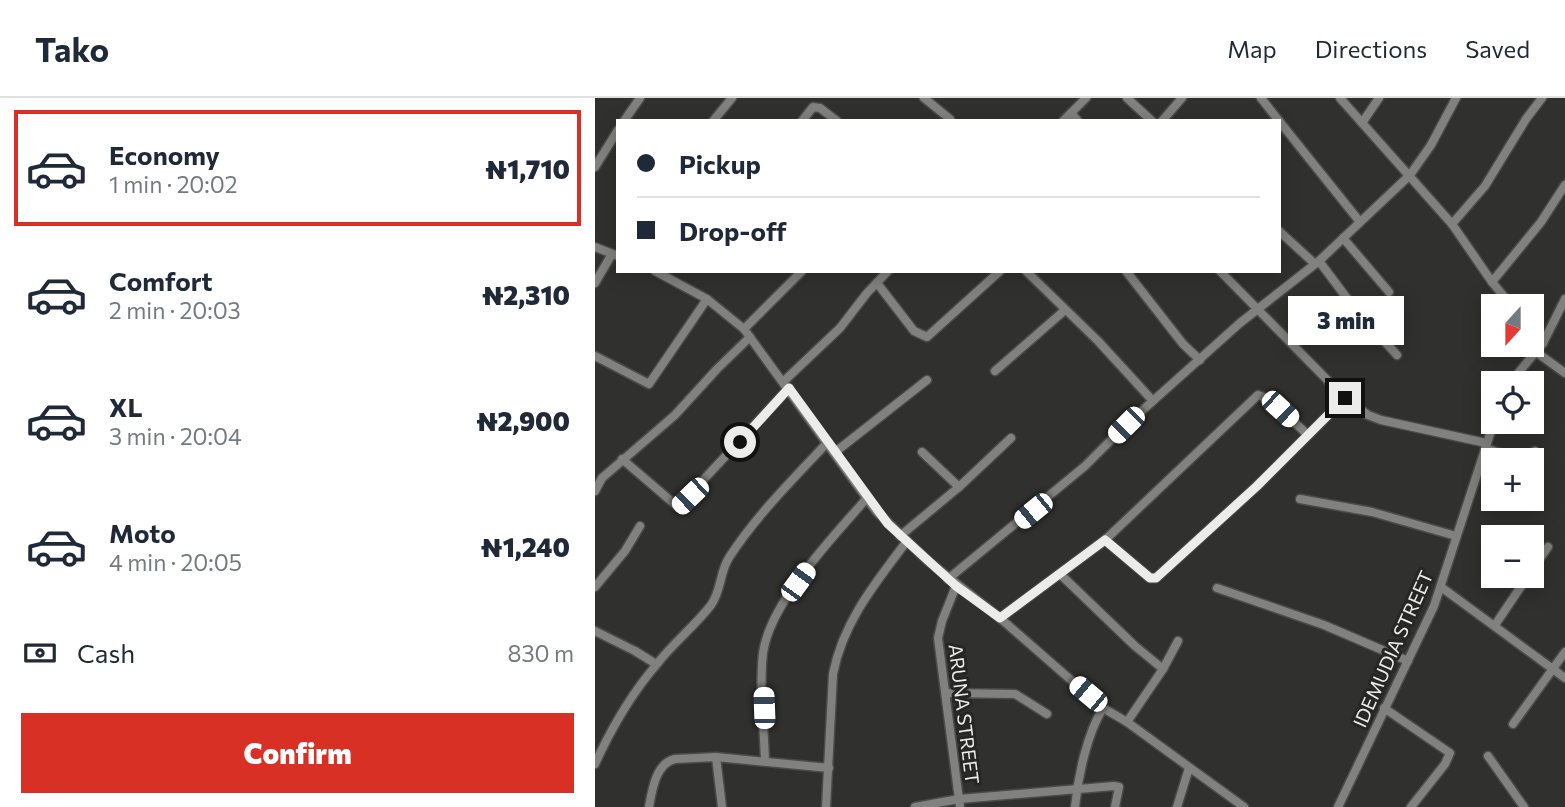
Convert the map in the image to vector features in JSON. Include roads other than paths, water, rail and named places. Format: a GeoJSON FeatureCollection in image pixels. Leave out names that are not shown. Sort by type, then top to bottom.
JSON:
{"type":"FeatureCollection","features":[{"type":"Feature","properties":{"kind":"street"},"geometry":{"type":"LineString","coordinates":[[625,119],[640,98]]}},
{"type":"Feature","properties":{"kind":"street"},"geometry":{"type":"LineString","coordinates":[[715,119],[731,98]]}},
{"type":"Feature","properties":{"kind":"street"},"geometry":{"type":"LineString","coordinates":[[925,98],[950,119]]}},
{"type":"Feature","properties":{"kind":"street"},"geometry":{"type":"LineString","coordinates":[[1065,119],[1086,98]]}},
{"type":"Feature","properties":{"kind":"street"},"geometry":{"type":"LineString","coordinates":[[1127,98],[1149,119]]}},
{"type":"Feature","properties":{"kind":"street"},"geometry":{"type":"LineString","coordinates":[[1164,119],[1182,98]]}},
{"type":"Feature","properties":{"kind":"street"},"geometry":{"type":"LineString","coordinates":[[1261,98],[1277,119]]}},
{"type":"Feature","properties":{"kind":"street"},"geometry":{"type":"LineString","coordinates":[[1340,98],[1452,224],[1502,294]]}},
{"type":"Feature","properties":{"kind":"street"},"geometry":{"type":"LineString","coordinates":[[1362,123],[1379,98]]}},
{"type":"Feature","properties":{"kind":"street"},"geometry":{"type":"LineString","coordinates":[[949,579],[1054,493],[1153,401],[1317,262],[1410,176],[1457,98]]}},
{"type":"Feature","properties":{"kind":"street"},"geometry":{"type":"LineString","coordinates":[[1452,224],[1485,186],[1542,98]]}},
{"type":"Feature","properties":{"kind":"street"},"geometry":{"type":"LineString","coordinates":[[804,119],[813,107],[820,108],[834,119]]}},
{"type":"Feature","properties":{"kind":"street"},"geometry":{"type":"LineString","coordinates":[[1071,113],[1076,119]]}},
{"type":"Feature","properties":{"kind":"street"},"geometry":{"type":"LineString","coordinates":[[1281,124],[1360,222]]}},
{"type":"Feature","properties":{"kind":"street"},"geometry":{"type":"LineString","coordinates":[[595,167],[616,133]]}},
{"type":"Feature","properties":{"kind":"street"},"geometry":{"type":"LineString","coordinates":[[1492,282],[1541,222],[1565,185]]}},
{"type":"Feature","properties":{"kind":"street"},"geometry":{"type":"LineString","coordinates":[[1281,233],[1317,262],[1358,313],[1397,355]]}},
{"type":"Feature","properties":{"kind":"street"},"geometry":{"type":"LineString","coordinates":[[1343,238],[1389,292]]}},
{"type":"Feature","properties":{"kind":"street"},"geometry":{"type":"LineString","coordinates":[[595,247],[615,255],[595,283]]}},
{"type":"Feature","properties":{"kind":"street"},"geometry":{"type":"LineString","coordinates":[[659,273],[707,299],[744,329],[867,498],[903,539],[956,586],[1000,618],[1103,708],[1127,722],[1244,807]]}},
{"type":"Feature","properties":{"kind":"street"},"geometry":{"type":"LineString","coordinates":[[622,459],[678,508],[886,273]]}},
{"type":"Feature","properties":{"kind":"street"},"geometry":{"type":"LineString","coordinates":[[877,283],[914,331],[927,337],[998,273]]}},
{"type":"Feature","properties":{"kind":"street"},"geometry":{"type":"LineString","coordinates":[[1028,273],[1098,341],[1153,401]]}},
{"type":"Feature","properties":{"kind":"street"},"geometry":{"type":"LineString","coordinates":[[1128,273],[1183,344],[1200,360]]}},
{"type":"Feature","properties":{"kind":"street"},"geometry":{"type":"LineString","coordinates":[[1222,273],[1345,398],[1374,418],[1492,448]]}},
{"type":"Feature","properties":{"kind":"street"},"geometry":{"type":"LineString","coordinates":[[744,329],[797,274]]}},
{"type":"Feature","properties":{"kind":"street"},"geometry":{"type":"LineString","coordinates":[[595,356],[649,384],[707,299]]}},
{"type":"Feature","properties":{"kind":"street"},"geometry":{"type":"LineString","coordinates":[[1544,341],[1565,299]]}},
{"type":"Feature","properties":{"kind":"street"},"geometry":{"type":"LineString","coordinates":[[995,370],[1065,310]]}},
{"type":"Feature","properties":{"kind":"street"},"geometry":{"type":"LineString","coordinates":[[595,491],[599,475],[675,415],[750,337]]}},
{"type":"Feature","properties":{"kind":"street"},"geometry":{"type":"LineString","coordinates":[[1520,371],[1532,357]]}},
{"type":"Feature","properties":{"kind":"street"},"geometry":{"type":"LineString","coordinates":[[1543,357],[1565,373]]}},
{"type":"Feature","properties":{"kind":"street"},"geometry":{"type":"LineString","coordinates":[[834,453],[927,380]]}},
{"type":"Feature","properties":{"kind":"street"},"geometry":{"type":"LineString","coordinates":[[1000,618],[1105,540],[1258,395],[1269,399],[1307,434]]}},
{"type":"Feature","properties":{"kind":"street"},"geometry":{"type":"LineString","coordinates":[[1105,540],[1150,578],[1156,578],[1257,486],[1345,398]]}},
{"type":"Feature","properties":{"kind":"street","name":"IDEMUDIA STREET"},"geometry":{"type":"LineString","coordinates":[[1338,807],[1434,606],[1489,434]]}},
{"type":"Feature","properties":{"kind":"street"},"geometry":{"type":"LineString","coordinates":[[826,807],[833,674],[846,631],[903,539],[1011,438]]}},
{"type":"Feature","properties":{"kind":"street"},"geometry":{"type":"LineString","coordinates":[[596,758],[656,664],[711,605],[719,591],[722,571],[730,556],[764,511],[827,443]]}},
{"type":"Feature","properties":{"kind":"street"},"geometry":{"type":"LineString","coordinates":[[922,452],[959,487]]}},
{"type":"Feature","properties":{"kind":"street"},"geometry":{"type":"LineString","coordinates":[[765,761],[763,651],[773,625],[785,599],[824,547],[867,498]]}},
{"type":"Feature","properties":{"kind":"street"},"geometry":{"type":"LineString","coordinates":[[1300,499],[1372,512],[1456,536]]}},
{"type":"Feature","properties":{"kind":"street"},"geometry":{"type":"LineString","coordinates":[[595,587],[625,551],[640,526]]}},
{"type":"Feature","properties":{"kind":"street"},"geometry":{"type":"LineString","coordinates":[[1544,553],[1548,547]]}},
{"type":"Feature","properties":{"kind":"street"},"geometry":{"type":"LineString","coordinates":[[1060,575],[1163,669]]}},
{"type":"Feature","properties":{"kind":"street","name":"ARUNA STREET"},"geometry":{"type":"LineString","coordinates":[[956,586],[938,638],[960,803]]}},
{"type":"Feature","properties":{"kind":"street"},"geometry":{"type":"LineString","coordinates":[[1441,587],[1565,678]]}},
{"type":"Feature","properties":{"kind":"street"},"geometry":{"type":"LineString","coordinates":[[1217,588],[1324,625],[1408,661]]}},
{"type":"Feature","properties":{"kind":"street"},"geometry":{"type":"LineString","coordinates":[[1495,625],[1520,588]]}},
{"type":"Feature","properties":{"kind":"street"},"geometry":{"type":"LineString","coordinates":[[595,631],[635,650],[656,664]]}},
{"type":"Feature","properties":{"kind":"street"},"geometry":{"type":"LineString","coordinates":[[1127,722],[1163,669],[1178,640]]}},
{"type":"Feature","properties":{"kind":"street"},"geometry":{"type":"LineString","coordinates":[[1513,724],[1565,652]]}},
{"type":"Feature","properties":{"kind":"street"},"geometry":{"type":"LineString","coordinates":[[947,693],[1015,694],[1047,714]]}},
{"type":"Feature","properties":{"kind":"street"},"geometry":{"type":"LineString","coordinates":[[1075,807],[1093,724],[1103,708]]}},
{"type":"Feature","properties":{"kind":"street"},"geometry":{"type":"LineString","coordinates":[[1384,708],[1450,753],[1445,764],[1411,807]]}},
{"type":"Feature","properties":{"kind":"street"},"geometry":{"type":"LineString","coordinates":[[1488,756],[1523,807]]}},
{"type":"Feature","properties":{"kind":"street"},"geometry":{"type":"LineString","coordinates":[[649,807],[661,768],[668,760],[716,757],[829,768]]}},
{"type":"Feature","properties":{"kind":"street"},"geometry":{"type":"LineString","coordinates":[[716,757],[722,807]]}},
{"type":"Feature","properties":{"kind":"street"},"geometry":{"type":"LineString","coordinates":[[1177,807],[1189,768]]}},
{"type":"Feature","properties":{"kind":"street"},"geometry":{"type":"LineString","coordinates":[[915,807],[1077,789],[1119,787],[1115,807]]}}]}
